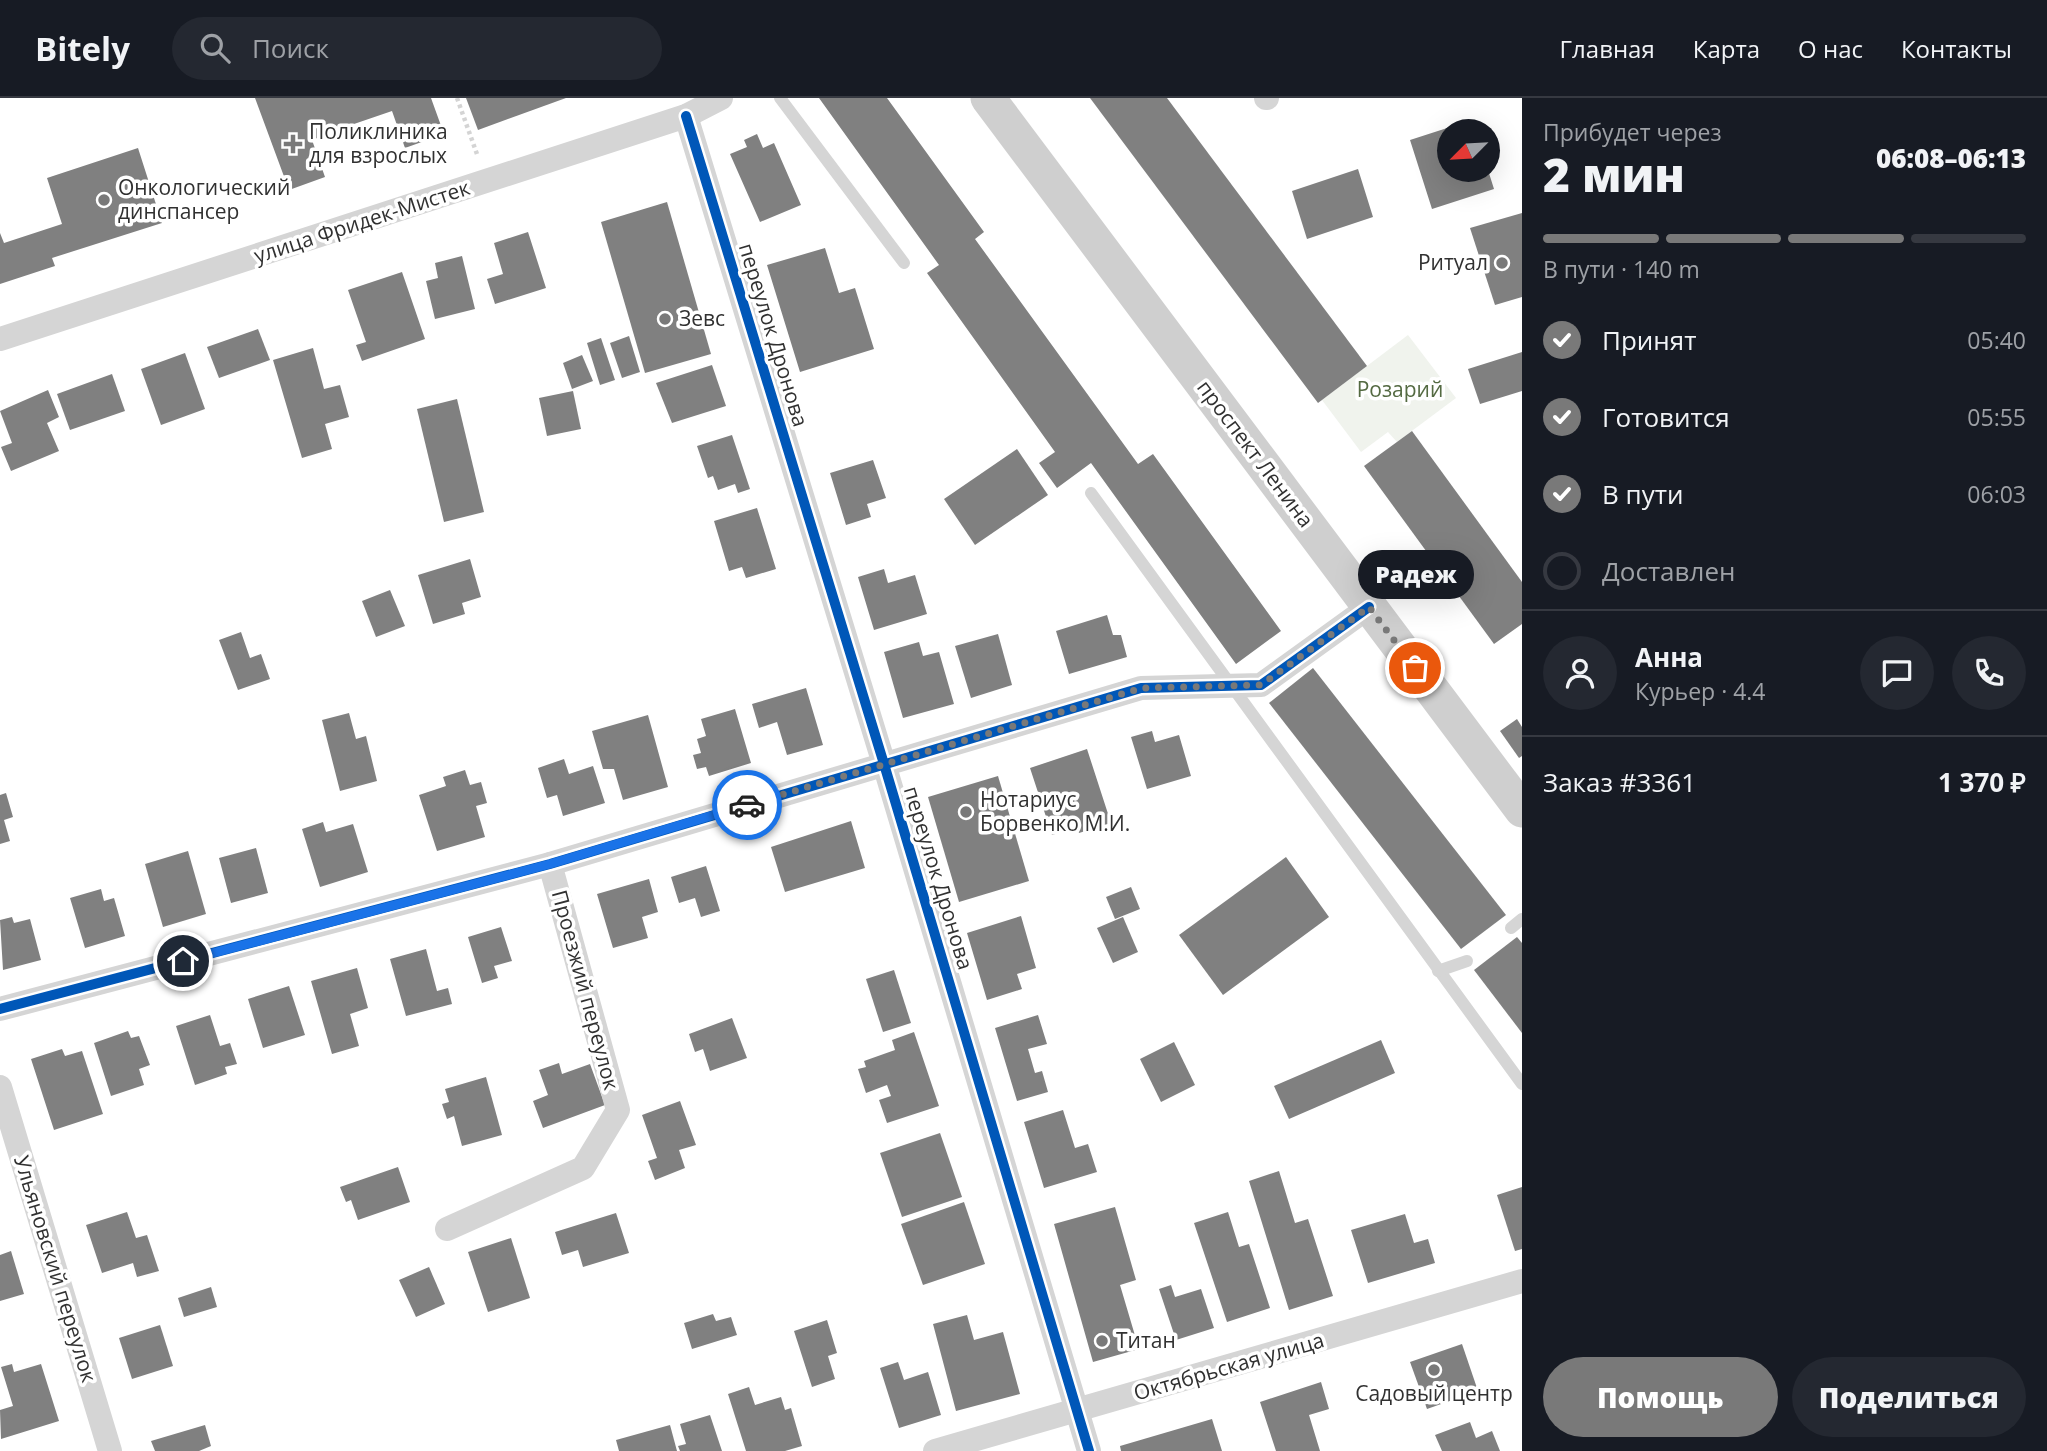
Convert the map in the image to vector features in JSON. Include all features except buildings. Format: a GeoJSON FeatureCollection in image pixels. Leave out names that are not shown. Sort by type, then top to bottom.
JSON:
{"type":"FeatureCollection","features":[{"type":"Feature","properties":{"kind":"main road","name":"проспект Ленина"},"geometry":{"type":"LineString","coordinates":[[988,98],[1522,810]]}},
{"type":"Feature","properties":{"kind":"street","name":"улица Фридек-Мистек"},"geometry":{"type":"LineString","coordinates":[[0,339],[685,116],[721,98]]}},
{"type":"Feature","properties":{"kind":"street","name":"переулок Дронова"},"geometry":{"type":"LineString","coordinates":[[685,116],[884,764],[1089,1451]]}},
{"type":"Feature","properties":{"kind":"street"},"geometry":{"type":"LineString","coordinates":[[0,1009],[550,864],[1142,688],[1261,685],[1369,607]]}},
{"type":"Feature","properties":{"kind":"street","name":"Проезжий переулок"},"geometry":{"type":"LineString","coordinates":[[447,1229],[583,1168],[618,1110],[550,864]]}},
{"type":"Feature","properties":{"kind":"street","name":"Ульяновский переулок"},"geometry":{"type":"LineString","coordinates":[[0,1087],[110,1451]]}},
{"type":"Feature","properties":{"kind":"street","name":"Октябрьская улица"},"geometry":{"type":"LineString","coordinates":[[935,1451],[1522,1281]]}},
{"type":"Feature","properties":{"kind":"lane"},"geometry":{"type":"LineString","coordinates":[[780,98],[904,263]]}},
{"type":"Feature","properties":{"kind":"lane"},"geometry":{"type":"LineString","coordinates":[[1091,493],[1228,685],[1522,1084]]}},
{"type":"Feature","properties":{"kind":"lane"},"geometry":{"type":"LineString","coordinates":[[1511,928],[1522,919]]}},
{"type":"Feature","properties":{"kind":"lane"},"geometry":{"type":"LineString","coordinates":[[1438,971],[1467,961]]}},
{"type":"Feature","properties":{"kind":"path"},"geometry":{"type":"LineString","coordinates":[[457,98],[487,181]]}},
{"type":"Feature","properties":{"kind":"green space","name":"Розарий"},"geometry":{"type":"Polygon","coordinates":[[[1408,335],[1456,398],[1397,442],[1388,432],[1361,452],[1322,400],[1408,335]]]}},
{"type":"Feature","properties":{"kind":"cycle path"},"geometry":{"type":"LineString","coordinates":[[686,116],[884,764],[1089,1451]]}},
{"type":"Feature","properties":{"kind":"cycle path"},"geometry":{"type":"LineString","coordinates":[[0,1009],[550,864],[1141,688],[1261,685],[1369,607]]}},
{"type":"Feature","properties":{"kind":"way so far"},"geometry":{"type":"LineString","coordinates":[[747,805],[1142,688],[1261,685],[1369,607],[1415,668]]}},
{"type":"Feature","properties":{"kind":"place","name":"Поликлиника для взрослых"},"geometry":{"type":"Point","coordinates":[293,144]}},
{"type":"Feature","properties":{"kind":"place","name":"Онкологический динспансер"},"geometry":{"type":"Point","coordinates":[104,200]}},
{"type":"Feature","properties":{"kind":"place","name":"Ритуал"},"geometry":{"type":"Point","coordinates":[1502,263]}},
{"type":"Feature","properties":{"kind":"place","name":"Зевс"},"geometry":{"type":"Point","coordinates":[665,319]}},
{"type":"Feature","properties":{"kind":"place","name":"Радеж"},"geometry":{"type":"Point","coordinates":[1415,668]}},
{"type":"Feature","properties":{"kind":"place","name":"Нотариус Борвенко М.И."},"geometry":{"type":"Point","coordinates":[966,812]}},
{"type":"Feature","properties":{"kind":"place","name":"Титан"},"geometry":{"type":"Point","coordinates":[1102,1341]}},
{"type":"Feature","properties":{"kind":"place","name":"Садовый центр"},"geometry":{"type":"Point","coordinates":[1434,1370]}},
{"type":"Feature","properties":{"kind":"route"},"geometry":{"type":"LineString","coordinates":[[183,961],[550,864],[747,805]]}}]}
